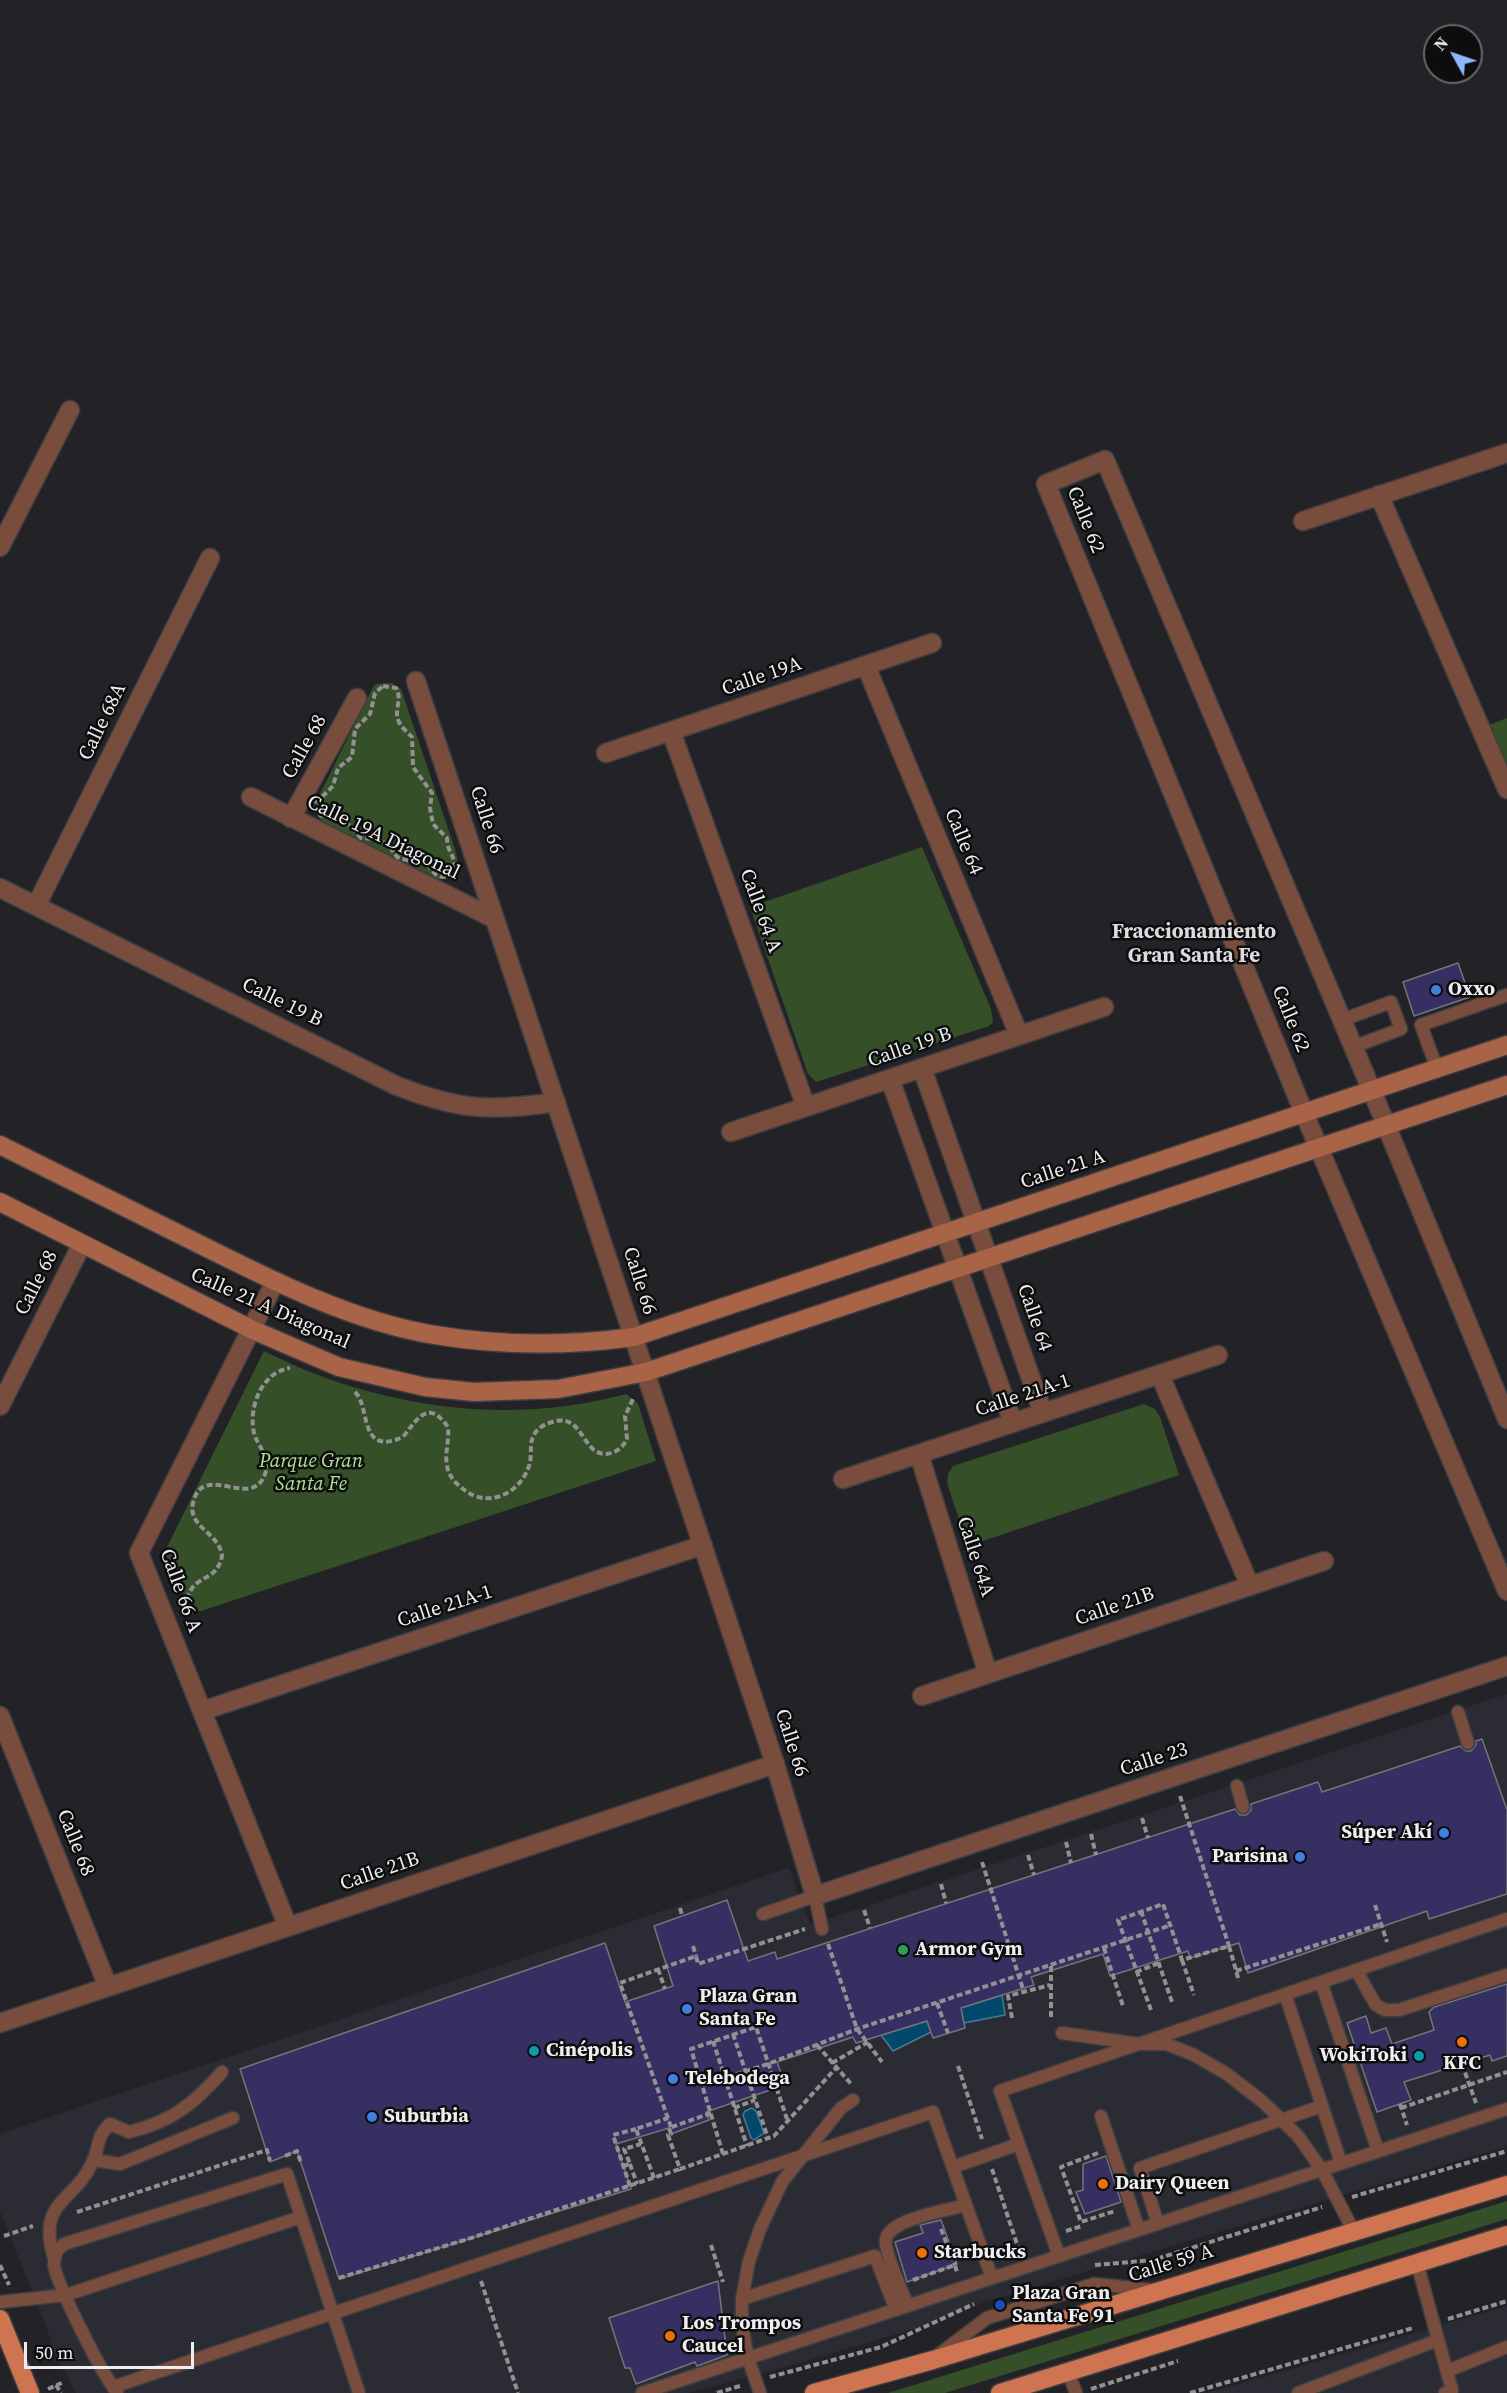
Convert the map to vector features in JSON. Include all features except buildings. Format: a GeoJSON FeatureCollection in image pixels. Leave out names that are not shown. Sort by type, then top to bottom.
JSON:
{"type":"FeatureCollection","features":[{"type":"Feature","properties":{"kind":"main road","name":"Calle 21 A"},"geometry":{"type":"LineString","coordinates":[[634,1337],[1507,1045]]}},
{"type":"Feature","properties":{"kind":"main road"},"geometry":{"type":"LineString","coordinates":[[646,1372],[1507,1085]]}},
{"type":"Feature","properties":{"kind":"main road","name":"Calle 21 A Diagonal"},"geometry":{"type":"LineString","coordinates":[[0,1145],[275,1282],[365,1317],[434,1335],[536,1345],[634,1337]]}},
{"type":"Feature","properties":{"kind":"main road","name":"Calle 21 A Diagonal"},"geometry":{"type":"LineString","coordinates":[[0,1203],[253,1330],[339,1367],[425,1387],[474,1392],[558,1389],[646,1372]]}},
{"type":"Feature","properties":{"kind":"main road","name":"Calle 59 A"},"geometry":{"type":"LineString","coordinates":[[814,2393],[933,2360],[1507,2185]]}},
{"type":"Feature","properties":{"kind":"main road"},"geometry":{"type":"LineString","coordinates":[[1000,2393],[1507,2235]]}},
{"type":"Feature","properties":{"kind":"main road"},"geometry":{"type":"LineString","coordinates":[[0,2319],[38,2391]]}},
{"type":"Feature","properties":{"kind":"street"},"geometry":{"type":"LineString","coordinates":[[0,548],[70,410]]}},
{"type":"Feature","properties":{"kind":"street"},"geometry":{"type":"LineString","coordinates":[[1303,521],[1507,453]]}},
{"type":"Feature","properties":{"kind":"street","name":"Calle 62"},"geometry":{"type":"LineString","coordinates":[[1507,1419],[1372,1090],[1105,460],[1046,484],[1318,1148],[1507,1592]]}},
{"type":"Feature","properties":{"kind":"street"},"geometry":{"type":"LineString","coordinates":[[1379,495],[1507,789]]}},
{"type":"Feature","properties":{"kind":"street","name":"Calle 68A"},"geometry":{"type":"LineString","coordinates":[[36,906],[210,558]]}},
{"type":"Feature","properties":{"kind":"street","name":"Calle 19A"},"geometry":{"type":"LineString","coordinates":[[606,753],[932,643]]}},
{"type":"Feature","properties":{"kind":"street","name":"Calle 64"},"geometry":{"type":"LineString","coordinates":[[866,666],[1019,1035]]}},
{"type":"Feature","properties":{"kind":"street","name":"Calle 66"},"geometry":{"type":"LineString","coordinates":[[416,681],[775,1764],[815,1896]]}},
{"type":"Feature","properties":{"kind":"street","name":"Calle 68"},"geometry":{"type":"LineString","coordinates":[[291,818],[357,698]]}},
{"type":"Feature","properties":{"kind":"street","name":"Calle 64 A"},"geometry":{"type":"LineString","coordinates":[[671,731],[807,1107]]}},
{"type":"Feature","properties":{"kind":"street","name":"Calle 19A Diagonal"},"geometry":{"type":"LineString","coordinates":[[251,797],[495,919]]}},
{"type":"Feature","properties":{"kind":"street","name":"Calle 19 B"},"geometry":{"type":"LineString","coordinates":[[0,888],[395,1085],[420,1095],[446,1103],[481,1108],[522,1107],[556,1102]]}},
{"type":"Feature","properties":{"kind":"street","name":"Calle 19 B"},"geometry":{"type":"LineString","coordinates":[[731,1132],[1104,1006]]}},
{"type":"Feature","properties":{"kind":"street","name":"Calle 64"},"geometry":{"type":"LineString","coordinates":[[922,1068],[1043,1413]]}},
{"type":"Feature","properties":{"kind":"street"},"geometry":{"type":"LineString","coordinates":[[890,1079],[1013,1423]]}},
{"type":"Feature","properties":{"kind":"street","name":"Calle 68"},"geometry":{"type":"LineString","coordinates":[[0,1406],[82,1244]]}},
{"type":"Feature","properties":{"kind":"street","name":"Calle 66 A"},"geometry":{"type":"LineString","coordinates":[[275,1282],[253,1330],[139,1553],[288,1926]]}},
{"type":"Feature","properties":{"kind":"street","name":"Calle 21A-1"},"geometry":{"type":"LineString","coordinates":[[843,1479],[1218,1355]]}},
{"type":"Feature","properties":{"kind":"street"},"geometry":{"type":"LineString","coordinates":[[1160,1375],[1250,1586]]}},
{"type":"Feature","properties":{"kind":"street","name":"Calle 64A"},"geometry":{"type":"LineString","coordinates":[[919,1454],[988,1674]]}},
{"type":"Feature","properties":{"kind":"street","name":"Calle 21A-1"},"geometry":{"type":"LineString","coordinates":[[202,1711],[703,1545]]}},
{"type":"Feature","properties":{"kind":"street","name":"Calle 21B"},"geometry":{"type":"LineString","coordinates":[[922,1696],[1324,1561]]}},
{"type":"Feature","properties":{"kind":"street","name":"Calle 23"},"geometry":{"type":"LineString","coordinates":[[815,1896],[1507,1666]]}},
{"type":"Feature","properties":{"kind":"street","name":"Calle 68"},"geometry":{"type":"LineString","coordinates":[[0,1716],[108,1987]]}},
{"type":"Feature","properties":{"kind":"street","name":"Calle 21B"},"geometry":{"type":"LineString","coordinates":[[0,2023],[775,1764]]}},
{"type":"Feature","properties":{"kind":"lane"},"geometry":{"type":"LineString","coordinates":[[1437,1069],[1421,1025],[1507,994]]}},
{"type":"Feature","properties":{"kind":"lane"},"geometry":{"type":"LineString","coordinates":[[1342,1020],[1391,1002],[1401,1029],[1353,1047]]}},
{"type":"Feature","properties":{"kind":"lane"},"geometry":{"type":"LineString","coordinates":[[1458,1712],[1468,1743]]}},
{"type":"Feature","properties":{"kind":"lane"},"geometry":{"type":"LineString","coordinates":[[1237,1786],[1243,1807]]}},
{"type":"Feature","properties":{"kind":"lane"},"geometry":{"type":"LineString","coordinates":[[763,1914],[815,1896],[822,1929]]}},
{"type":"Feature","properties":{"kind":"lane"},"geometry":{"type":"LineString","coordinates":[[1059,2256],[1000,2091],[1507,1919]]}},
{"type":"Feature","properties":{"kind":"lane"},"geometry":{"type":"LineString","coordinates":[[1356,1970],[1376,2005],[1385,2010],[1399,2010],[1507,1975]]}},
{"type":"Feature","properties":{"kind":"lane"},"geometry":{"type":"LineString","coordinates":[[1321,1982],[1378,2151]]}},
{"type":"Feature","properties":{"kind":"lane"},"geometry":{"type":"LineString","coordinates":[[1285,1994],[1341,2163]]}},
{"type":"Feature","properties":{"kind":"lane"},"geometry":{"type":"LineString","coordinates":[[1062,2033],[1139,2044],[1167,2044],[1194,2055],[1227,2074],[1263,2102],[1298,2136],[1322,2170],[1354,2232]]}},
{"type":"Feature","properties":{"kind":"lane"},"geometry":{"type":"LineString","coordinates":[[222,2072],[188,2106],[163,2122],[129,2132],[110,2124],[101,2132],[93,2160],[51,2216],[47,2237],[55,2267],[97,2362],[115,2390],[333,2314],[933,2112],[992,2278]]}},
{"type":"Feature","properties":{"kind":"lane"},"geometry":{"type":"LineString","coordinates":[[760,2393],[748,2358],[742,2326],[742,2300],[749,2261],[760,2229],[782,2182],[853,2093]]}},
{"type":"Feature","properties":{"kind":"lane"},"geometry":{"type":"LineString","coordinates":[[1158,2224],[1140,2168],[1322,2106]]}},
{"type":"Feature","properties":{"kind":"lane"},"geometry":{"type":"LineString","coordinates":[[642,2393],[1507,2109]]}},
{"type":"Feature","properties":{"kind":"lane"},"geometry":{"type":"LineString","coordinates":[[1101,2116],[1139,2230]]}},
{"type":"Feature","properties":{"kind":"lane"},"geometry":{"type":"LineString","coordinates":[[93,2160],[120,2164],[233,2118]]}},
{"type":"Feature","properties":{"kind":"lane"},"geometry":{"type":"LineString","coordinates":[[953,2167],[1019,2144]]}},
{"type":"Feature","properties":{"kind":"lane"},"geometry":{"type":"LineString","coordinates":[[54,2258],[64,2244],[287,2174],[359,2393]]}},
{"type":"Feature","properties":{"kind":"lane"},"geometry":{"type":"LineString","coordinates":[[902,2308],[887,2250],[886,2239],[892,2229],[903,2222],[966,2205]]}},
{"type":"Feature","properties":{"kind":"lane"},"geometry":{"type":"LineString","coordinates":[[0,2302],[66,2295],[301,2217]]}},
{"type":"Feature","properties":{"kind":"lane"},"geometry":{"type":"LineString","coordinates":[[742,2300],[875,2256],[902,2308]]}},
{"type":"Feature","properties":{"kind":"lane"},"geometry":{"type":"LineString","coordinates":[[1417,2263],[1452,2390],[1445,2393]]}},
{"type":"Feature","properties":{"kind":"lane"},"geometry":{"type":"LineString","coordinates":[[933,2360],[987,2318],[1094,2284],[1158,2291]]}},
{"type":"Feature","properties":{"kind":"lane"},"geometry":{"type":"LineString","coordinates":[[1298,2393],[1438,2340]]}},
{"type":"Feature","properties":{"kind":"lane"},"geometry":{"type":"LineString","coordinates":[[1447,2371],[1507,2347]]}},
{"type":"Feature","properties":{"kind":"lane"},"geometry":{"type":"LineString","coordinates":[[1068,2372],[1076,2393]]}},
{"type":"Feature","properties":{"kind":"path"},"geometry":{"type":"LineString","coordinates":[[390,686],[396,688],[399,693],[397,716],[399,723],[412,737],[413,766],[417,775],[432,793],[430,808],[433,824],[447,838],[450,853],[455,860],[455,867],[450,875],[442,877],[435,874],[424,860],[410,861],[397,857],[385,842],[374,838],[361,838],[347,823],[317,812],[316,803],[333,786],[338,768],[352,757],[355,729],[372,710],[373,698],[378,690],[390,686]]}},
{"type":"Feature","properties":{"kind":"path"},"geometry":{"type":"LineString","coordinates":[[162,1611],[186,1602],[193,1587],[212,1576],[221,1561],[222,1549],[197,1523],[193,1501],[202,1488],[209,1484],[219,1484],[241,1490],[249,1489],[261,1480],[266,1473],[266,1457],[254,1433],[252,1420],[255,1401],[265,1383],[288,1367],[295,1368]]}},
{"type":"Feature","properties":{"kind":"path"},"geometry":{"type":"LineString","coordinates":[[353,1391],[358,1394],[368,1429],[373,1435],[384,1440],[397,1440],[403,1437],[413,1421],[420,1415],[426,1413],[438,1415],[448,1427],[445,1458],[448,1473],[464,1490],[483,1498],[498,1497],[513,1490],[520,1483],[530,1462],[531,1441],[534,1434],[543,1425],[551,1422],[566,1421],[578,1427],[589,1445],[601,1453],[608,1454],[619,1450],[627,1439],[625,1416],[633,1399]]}},
{"type":"Feature","properties":{"kind":"path"},"geometry":{"type":"LineString","coordinates":[[1174,1777],[1239,1981]]}},
{"type":"Feature","properties":{"kind":"path"},"geometry":{"type":"LineString","coordinates":[[1142,1818],[1148,1838]]}},
{"type":"Feature","properties":{"kind":"path"},"geometry":{"type":"LineString","coordinates":[[1091,1834],[1096,1855]]}},
{"type":"Feature","properties":{"kind":"path"},"geometry":{"type":"LineString","coordinates":[[1066,1842],[1071,1863]]}},
{"type":"Feature","properties":{"kind":"path"},"geometry":{"type":"LineString","coordinates":[[1028,1855],[1034,1875]]}},
{"type":"Feature","properties":{"kind":"path"},"geometry":{"type":"LineString","coordinates":[[984,1870],[1024,1992]]}},
{"type":"Feature","properties":{"kind":"path"},"geometry":{"type":"LineString","coordinates":[[941,1884],[946,1903]]}},
{"type":"Feature","properties":{"kind":"path"},"geometry":{"type":"LineString","coordinates":[[1150,2010],[1118,1920],[1141,1911],[1163,1904],[1194,1995]]}},
{"type":"Feature","properties":{"kind":"path"},"geometry":{"type":"LineString","coordinates":[[1375,1905],[1390,1948]]}},
{"type":"Feature","properties":{"kind":"path"},"geometry":{"type":"LineString","coordinates":[[680,1908],[682,1915]]}},
{"type":"Feature","properties":{"kind":"path"},"geometry":{"type":"LineString","coordinates":[[864,1910],[870,1928]]}},
{"type":"Feature","properties":{"kind":"path"},"geometry":{"type":"LineString","coordinates":[[1141,1911],[1173,2002]]}},
{"type":"Feature","properties":{"kind":"path"},"geometry":{"type":"LineString","coordinates":[[1236,1971],[1381,1924]]}},
{"type":"Feature","properties":{"kind":"path"},"geometry":{"type":"LineString","coordinates":[[702,2085],[768,2064],[857,2029],[1171,1925]]}},
{"type":"Feature","properties":{"kind":"path"},"geometry":{"type":"LineString","coordinates":[[693,1946],[698,1964],[816,1926],[817,1930],[822,1929],[857,2029],[882,2062]]}},
{"type":"Feature","properties":{"kind":"path"},"geometry":{"type":"LineString","coordinates":[[1182,1960],[1228,1946]]}},
{"type":"Feature","properties":{"kind":"path"},"geometry":{"type":"LineString","coordinates":[[1104,1948],[1123,2006]]}},
{"type":"Feature","properties":{"kind":"path"},"geometry":{"type":"LineString","coordinates":[[680,2169],[668,2135],[671,2134],[669,2128],[671,2127],[621,1983],[696,1956]]}},
{"type":"Feature","properties":{"kind":"path"},"geometry":{"type":"LineString","coordinates":[[1136,1972],[1159,1963]]}},
{"type":"Feature","properties":{"kind":"path"},"geometry":{"type":"LineString","coordinates":[[1051,1966],[1051,2017]]}},
{"type":"Feature","properties":{"kind":"path"},"geometry":{"type":"LineString","coordinates":[[658,1969],[665,1989]]}},
{"type":"Feature","properties":{"kind":"path"},"geometry":{"type":"LineString","coordinates":[[1012,2018],[1008,1996],[1050,1985]]}},
{"type":"Feature","properties":{"kind":"path"},"geometry":{"type":"LineString","coordinates":[[937,2003],[948,2033]]}},
{"type":"Feature","properties":{"kind":"path"},"geometry":{"type":"LineString","coordinates":[[723,2154],[692,2049],[756,2027],[788,2119]]}},
{"type":"Feature","properties":{"kind":"path"},"geometry":{"type":"LineString","coordinates":[[733,2034],[768,2138]]}},
{"type":"Feature","properties":{"kind":"path"},"geometry":{"type":"LineString","coordinates":[[712,2042],[747,2146]]}},
{"type":"Feature","properties":{"kind":"path"},"geometry":{"type":"LineString","coordinates":[[832,2063],[867,2042]]}},
{"type":"Feature","properties":{"kind":"path"},"geometry":{"type":"LineString","coordinates":[[817,2045],[853,2093]]}},
{"type":"Feature","properties":{"kind":"path"},"geometry":{"type":"LineString","coordinates":[[1462,2064],[1478,2106]]}},
{"type":"Feature","properties":{"kind":"path"},"geometry":{"type":"LineString","coordinates":[[339,2279],[637,2184],[774,2136],[836,2068]]}},
{"type":"Feature","properties":{"kind":"path"},"geometry":{"type":"LineString","coordinates":[[1408,2129],[1400,2106],[1507,2072]]}},
{"type":"Feature","properties":{"kind":"path"},"geometry":{"type":"LineString","coordinates":[[734,2108],[755,2100]]}},
{"type":"Feature","properties":{"kind":"path"},"geometry":{"type":"LineString","coordinates":[[671,2127],[711,2113]]}},
{"type":"Feature","properties":{"kind":"path"},"geometry":{"type":"LineString","coordinates":[[630,2186],[613,2135],[668,2118]]}},
{"type":"Feature","properties":{"kind":"path"},"geometry":{"type":"LineString","coordinates":[[636,2129],[654,2178]]}},
{"type":"Feature","properties":{"kind":"path"},"geometry":{"type":"LineString","coordinates":[[637,2184],[624,2149],[642,2144]]}},
{"type":"Feature","properties":{"kind":"path"},"geometry":{"type":"LineString","coordinates":[[4,2236],[267,2150],[270,2162],[297,2151]]}},
{"type":"Feature","properties":{"kind":"path"},"geometry":{"type":"LineString","coordinates":[[1105,2151],[1061,2167],[1081,2222],[1124,2208]]}},
{"type":"Feature","properties":{"kind":"path"},"geometry":{"type":"LineString","coordinates":[[1360,2195],[1507,2151]]}},
{"type":"Feature","properties":{"kind":"path"},"geometry":{"type":"LineString","coordinates":[[622,2167],[630,2164]]}},
{"type":"Feature","properties":{"kind":"path"},"geometry":{"type":"LineString","coordinates":[[941,2229],[955,2265]]}},
{"type":"Feature","properties":{"kind":"path"},"geometry":{"type":"LineString","coordinates":[[711,2245],[723,2282]]}},
{"type":"Feature","properties":{"kind":"path"},"geometry":{"type":"LineString","coordinates":[[480,2277],[518,2393]]}},
{"type":"Feature","properties":{"kind":"path"},"geometry":{"type":"LineString","coordinates":[[1447,2319],[1507,2301]]}},
{"type":"Feature","properties":{"kind":"path"},"geometry":{"type":"LineString","coordinates":[[1190,2393],[1413,2328]]}},
{"type":"Feature","properties":{"kind":"path"},"geometry":{"type":"LineString","coordinates":[[38,2391],[64,2382]]}},
{"type":"Feature","properties":{"kind":"path"},"geometry":{"type":"LineString","coordinates":[[1090,2390],[1112,2383]]}},
{"type":"Feature","properties":{"kind":"path"},"geometry":{"type":"LineString","coordinates":[[56,2385],[61,2393]]}},
{"type":"Feature","properties":{"kind":"shaded area"},"geometry":{"type":"Polygon","coordinates":[[[1507,1694],[1507,2146],[984,2302],[924,2326],[687,2393],[76,2393],[54,2352],[46,2326],[0,2211],[0,2134],[789,1868],[810,1925],[1507,1694]]]}},
{"type":"Feature","properties":{"kind":"shaded area"},"geometry":{"type":"Polygon","coordinates":[[[1507,2306],[1507,2393],[1207,2393],[1288,2370],[1507,2306]]]}},
{"type":"Feature","properties":{"kind":"green space"},"geometry":{"type":"Polygon","coordinates":[[[392,683],[401,689],[455,849],[458,862],[456,873],[449,879],[435,878],[322,822],[313,808],[373,687],[376,684],[392,683]]]}},
{"type":"Feature","properties":{"kind":"green space"},"geometry":{"type":"Polygon","coordinates":[[[1507,718],[1507,766],[1489,725],[1507,718]]]}},
{"type":"Feature","properties":{"kind":"green space"},"geometry":{"type":"Polygon","coordinates":[[[922,847],[991,1009],[993,1022],[989,1026],[816,1082],[808,1074],[750,907],[922,847]]]}},
{"type":"Feature","properties":{"kind":"green space","name":"Parque Gran Santa Fe"},"geometry":{"type":"Polygon","coordinates":[[[264,1351],[350,1386],[395,1398],[441,1406],[487,1410],[534,1409],[580,1404],[626,1394],[638,1404],[656,1461],[192,1614],[167,1560],[167,1547],[264,1351]]]}},
{"type":"Feature","properties":{"kind":"green space"},"geometry":{"type":"Polygon","coordinates":[[[1144,1404],[1155,1409],[1160,1417],[1179,1475],[968,1546],[947,1483],[948,1474],[953,1466],[1144,1404]]]}},
{"type":"Feature","properties":{"kind":"green space"},"geometry":{"type":"Polygon","coordinates":[[[1507,2201],[1507,2219],[945,2393],[888,2393],[1507,2201]]]}},
{"type":"Feature","properties":{"kind":"water"},"geometry":{"type":"Polygon","coordinates":[[[1002,1995],[1005,2015],[964,2023],[960,2008],[1002,1995]]]}},
{"type":"Feature","properties":{"kind":"water"},"geometry":{"type":"Polygon","coordinates":[[[927,2021],[931,2032],[893,2051],[881,2035],[927,2021]]]}},
{"type":"Feature","properties":{"kind":"water"},"geometry":{"type":"Polygon","coordinates":[[[752,2108],[756,2111],[764,2133],[754,2140],[751,2138],[743,2115],[745,2111],[752,2108]]]}},
{"type":"Feature","properties":{"kind":"place","name":"Oxxo"},"geometry":{"type":"Point","coordinates":[1436,990]}},
{"type":"Feature","properties":{"kind":"place","name":"Súper Akí"},"geometry":{"type":"Point","coordinates":[1444,1833]}},
{"type":"Feature","properties":{"kind":"place","name":"Parisina"},"geometry":{"type":"Point","coordinates":[1300,1857]}},
{"type":"Feature","properties":{"kind":"place","name":"Armor Gym"},"geometry":{"type":"Point","coordinates":[903,1950]}},
{"type":"Feature","properties":{"kind":"place","name":"Plaza Gran Santa Fe"},"geometry":{"type":"Point","coordinates":[687,2009]}},
{"type":"Feature","properties":{"kind":"place","name":"KFC"},"geometry":{"type":"Point","coordinates":[1462,2042]}},
{"type":"Feature","properties":{"kind":"place","name":"Cinépolis"},"geometry":{"type":"Point","coordinates":[534,2051]}},
{"type":"Feature","properties":{"kind":"place","name":"WokiToki"},"geometry":{"type":"Point","coordinates":[1419,2056]}},
{"type":"Feature","properties":{"kind":"place","name":"Telebodega"},"geometry":{"type":"Point","coordinates":[673,2079]}},
{"type":"Feature","properties":{"kind":"place","name":"Suburbia"},"geometry":{"type":"Point","coordinates":[372,2117]}},
{"type":"Feature","properties":{"kind":"place","name":"Dairy Queen"},"geometry":{"type":"Point","coordinates":[1103,2184]}},
{"type":"Feature","properties":{"kind":"place","name":"Starbucks"},"geometry":{"type":"Point","coordinates":[922,2253]}},
{"type":"Feature","properties":{"kind":"place","name":"Plaza Gran Santa Fe 91"},"geometry":{"type":"Point","coordinates":[1000,2305]}},
{"type":"Feature","properties":{"kind":"place","name":"Los Trompos Caucel"},"geometry":{"type":"Point","coordinates":[670,2336]}},
{"type":"Feature","properties":{"kind":"district","name":"Fraccionamiento Gran Santa Fe"},"geometry":{"type":"Point","coordinates":[1194,945]}}]}
